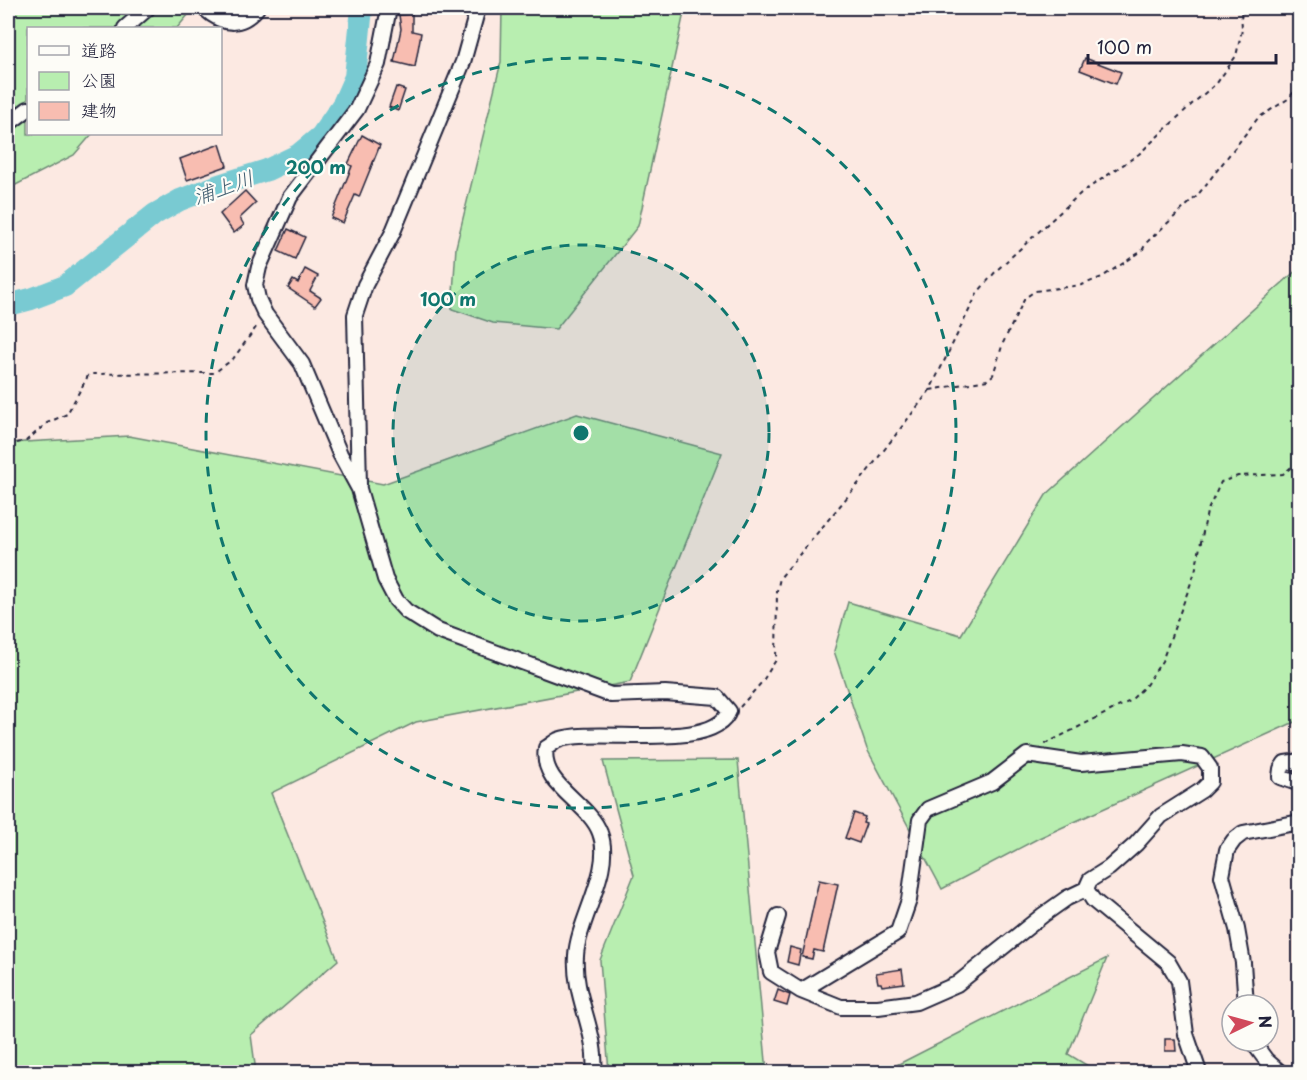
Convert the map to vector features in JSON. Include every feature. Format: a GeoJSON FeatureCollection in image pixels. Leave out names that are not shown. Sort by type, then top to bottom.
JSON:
{"type":"FeatureCollection","features":[{"type":"Feature","properties":{"kind":"street"},"geometry":{"type":"LineString","coordinates":[[126,27],[148,8]]}},
{"type":"Feature","properties":{"kind":"street"},"geometry":{"type":"LineString","coordinates":[[204,8],[215,18],[234,22],[248,18],[257,8]]}},
{"type":"Feature","properties":{"kind":"street"},"geometry":{"type":"LineString","coordinates":[[390,8],[378,64],[357,109],[290,197],[259,267],[255,285],[265,314],[302,364],[340,454],[359,489],[385,579],[396,600],[406,611],[438,631],[611,695],[664,693],[717,697],[729,711],[726,718],[714,727],[694,732],[662,737],[588,735],[557,740],[546,748],[544,760],[549,772],[592,816],[601,834],[603,863],[576,956],[578,989],[591,1032],[595,1059],[594,1072]]}},
{"type":"Feature","properties":{"kind":"street"},"geometry":{"type":"LineString","coordinates":[[359,489],[355,315],[365,285],[392,234],[463,62],[478,8]]}},
{"type":"Feature","properties":{"kind":"street"},"geometry":{"type":"LineString","coordinates":[[8,124],[27,110]]}},
{"type":"Feature","properties":{"kind":"street"},"geometry":{"type":"LineString","coordinates":[[778,916],[767,951],[771,972],[801,991],[841,1007],[878,1007],[916,1002],[957,984],[1043,915],[1067,898],[1086,889],[1090,880],[1109,868],[1136,844],[1161,816],[1202,790],[1210,782],[1210,768],[1202,757],[1182,754],[1081,763],[1027,755],[992,782],[928,809],[920,820],[909,900],[898,932],[801,991]]}},
{"type":"Feature","properties":{"kind":"street"},"geometry":{"type":"LineString","coordinates":[[1299,761],[1285,763],[1280,777],[1299,784]]}},
{"type":"Feature","properties":{"kind":"street"},"geometry":{"type":"LineString","coordinates":[[1245,993],[1237,929],[1222,876],[1227,850],[1243,833],[1299,822]]}},
{"type":"Feature","properties":{"kind":"street"},"geometry":{"type":"LineString","coordinates":[[1086,889],[1093,900],[1168,962],[1179,981],[1186,1034],[1199,1072]]}},
{"type":"Feature","properties":{"kind":"street"},"geometry":{"type":"LineString","coordinates":[[1261,1053],[1280,1072]]}},
{"type":"Feature","properties":{"kind":"path"},"geometry":{"type":"LineString","coordinates":[[729,711],[740,708],[776,660],[777,591],[780,578],[844,501],[930,390],[978,292],[997,270],[1081,193],[1139,154],[1217,83],[1236,56],[1242,30],[1241,8]]}},
{"type":"Feature","properties":{"kind":"path"},"geometry":{"type":"LineString","coordinates":[[930,390],[987,380],[993,375],[1003,343],[1025,298],[1035,291],[1082,285],[1102,277],[1142,251],[1146,243],[1197,196],[1258,118],[1288,99],[1299,85]]}},
{"type":"Feature","properties":{"kind":"path"},"geometry":{"type":"LineString","coordinates":[[8,445],[26,441],[47,423],[67,414],[89,374],[214,373],[233,359],[265,314]]}},
{"type":"Feature","properties":{"kind":"path"},"geometry":{"type":"LineString","coordinates":[[1027,755],[1051,740],[1130,701],[1146,685],[1162,661],[1196,572],[1207,512],[1221,482],[1238,476],[1282,474],[1294,465],[1299,457]]}},
{"type":"Feature","properties":{"kind":"green space"},"geometry":{"type":"Polygon","coordinates":[[[8,8],[194,8],[178,27],[27,27],[27,135],[91,135],[74,155],[8,189],[8,8]]]}},
{"type":"Feature","properties":{"kind":"green space"},"geometry":{"type":"Polygon","coordinates":[[[502,8],[685,8],[638,226],[556,329],[493,323],[452,309],[456,247],[501,62],[502,8]]]}},
{"type":"Feature","properties":{"kind":"green space"},"geometry":{"type":"Polygon","coordinates":[[[1299,268],[1299,720],[1039,838],[942,889],[867,749],[834,651],[848,602],[961,635],[1046,495],[1299,268]]]}},
{"type":"Feature","properties":{"kind":"green space"},"geometry":{"type":"Polygon","coordinates":[[[577,414],[722,453],[630,682],[416,722],[271,793],[338,960],[251,1035],[256,1072],[8,1072],[8,443],[129,436],[383,484],[577,414]]]}},
{"type":"Feature","properties":{"kind":"green space"},"geometry":{"type":"Polygon","coordinates":[[[738,760],[767,1072],[609,1072],[600,960],[634,875],[603,761],[738,760]]]}},
{"type":"Feature","properties":{"kind":"green space"},"geometry":{"type":"Polygon","coordinates":[[[1107,958],[1068,1054],[1098,1072],[883,1072],[1107,958]]]}},
{"type":"Feature","properties":{"kind":"building"},"geometry":{"type":"Polygon","coordinates":[[[412,14],[412,31],[421,33],[415,67],[394,62],[401,29],[399,15],[412,14]]]}},
{"type":"Feature","properties":{"kind":"building"},"geometry":{"type":"Polygon","coordinates":[[[1085,58],[1121,72],[1116,84],[1080,70],[1085,58]]]}},
{"type":"Feature","properties":{"kind":"building"},"geometry":{"type":"Polygon","coordinates":[[[396,87],[405,90],[398,111],[389,107],[396,87]]]}},
{"type":"Feature","properties":{"kind":"building"},"geometry":{"type":"Polygon","coordinates":[[[362,135],[380,145],[359,197],[355,195],[343,223],[331,218],[352,166],[348,164],[362,135]]]}},
{"type":"Feature","properties":{"kind":"building"},"geometry":{"type":"Polygon","coordinates":[[[220,144],[227,166],[187,180],[180,159],[220,144]]]}},
{"type":"Feature","properties":{"kind":"building"},"geometry":{"type":"Polygon","coordinates":[[[245,191],[256,203],[240,218],[244,225],[234,233],[220,214],[245,191]]]}},
{"type":"Feature","properties":{"kind":"building"},"geometry":{"type":"Polygon","coordinates":[[[288,229],[305,237],[295,259],[278,251],[288,229]]]}},
{"type":"Feature","properties":{"kind":"building"},"geometry":{"type":"Polygon","coordinates":[[[305,269],[318,276],[310,291],[321,298],[315,306],[288,288],[293,280],[298,283],[305,269]]]}},
{"type":"Feature","properties":{"kind":"building"},"geometry":{"type":"Polygon","coordinates":[[[854,813],[865,817],[863,823],[866,824],[859,843],[845,838],[854,813]]]}},
{"type":"Feature","properties":{"kind":"building"},"geometry":{"type":"Polygon","coordinates":[[[819,880],[838,884],[823,952],[814,950],[812,959],[802,957],[819,880]]]}},
{"type":"Feature","properties":{"kind":"building"},"geometry":{"type":"Polygon","coordinates":[[[790,947],[801,950],[798,965],[787,962],[790,947]]]}},
{"type":"Feature","properties":{"kind":"building"},"geometry":{"type":"Polygon","coordinates":[[[902,969],[904,983],[882,986],[878,983],[876,973],[902,969]]]}},
{"type":"Feature","properties":{"kind":"building"},"geometry":{"type":"Polygon","coordinates":[[[778,990],[790,995],[787,1006],[774,1002],[778,990]]]}},
{"type":"Feature","properties":{"kind":"building"},"geometry":{"type":"Polygon","coordinates":[[[1165,1039],[1175,1039],[1176,1051],[1165,1051],[1165,1039]]]}},
{"type":"Feature","properties":{"kind":"waterway","name":"浦上川"},"geometry":{"type":"LineString","coordinates":[[8,305],[65,286],[155,214],[180,200],[267,170],[298,155],[321,136],[343,104],[355,77],[362,8]]}}]}
